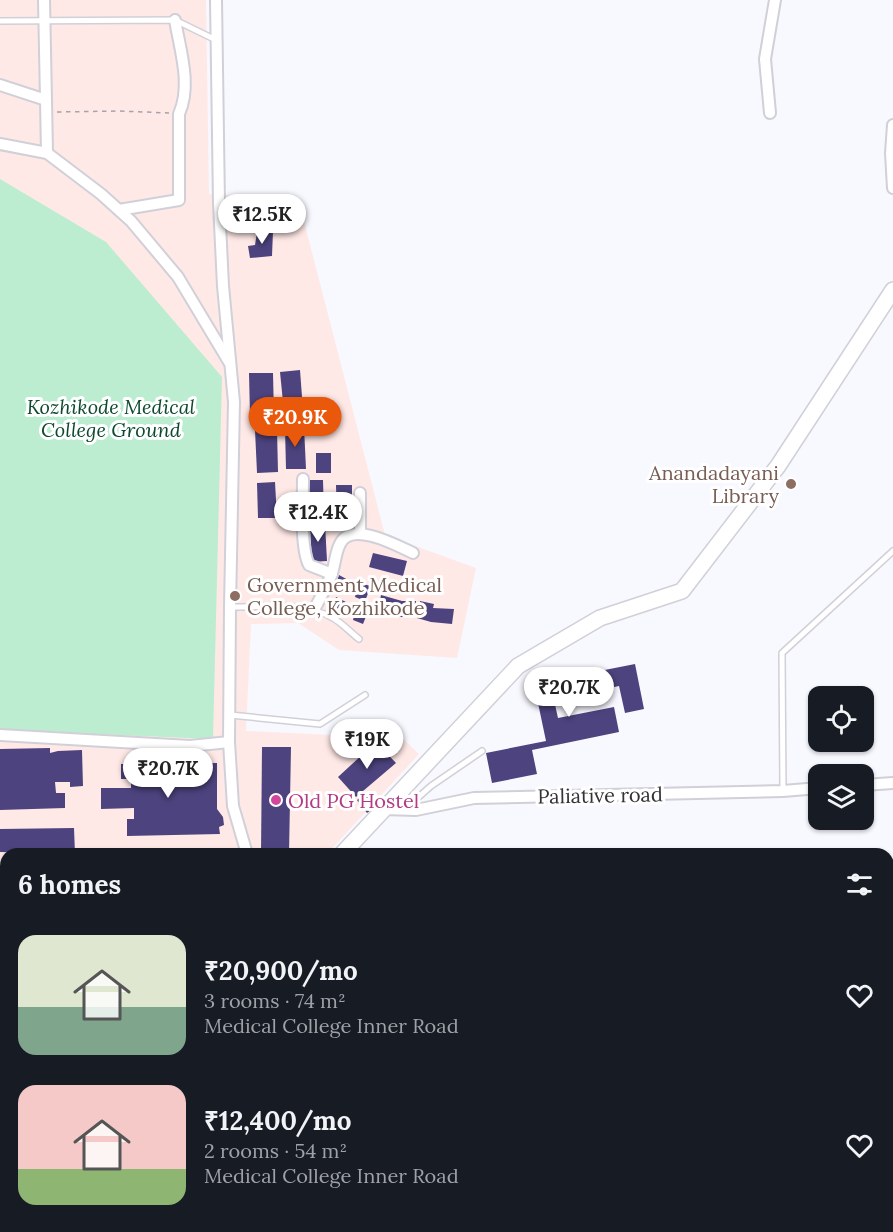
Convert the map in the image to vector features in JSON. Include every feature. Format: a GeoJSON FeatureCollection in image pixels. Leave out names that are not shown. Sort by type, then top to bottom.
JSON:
{"type":"FeatureCollection","features":[{"type":"Feature","properties":{"kind":"main road"},"geometry":{"type":"LineString","coordinates":[[347,848],[518,666],[600,618],[681,591],[778,466],[893,290]]}},
{"type":"Feature","properties":{"kind":"street"},"geometry":{"type":"LineString","coordinates":[[44,0],[48,153]]}},
{"type":"Feature","properties":{"kind":"street"},"geometry":{"type":"LineString","coordinates":[[216,0],[219,202],[223,286],[234,402],[229,742],[233,806],[245,848]]}},
{"type":"Feature","properties":{"kind":"street"},"geometry":{"type":"LineString","coordinates":[[770,113],[765,59],[775,0]]}},
{"type":"Feature","properties":{"kind":"street"},"geometry":{"type":"LineString","coordinates":[[119,210],[179,200],[179,114],[183,106],[185,79],[175,20]]}},
{"type":"Feature","properties":{"kind":"street"},"geometry":{"type":"LineString","coordinates":[[0,85],[46,100]]}},
{"type":"Feature","properties":{"kind":"street"},"geometry":{"type":"LineString","coordinates":[[893,124],[891,153],[893,188]]}},
{"type":"Feature","properties":{"kind":"street"},"geometry":{"type":"LineString","coordinates":[[0,144],[48,153],[101,194],[131,221],[177,277],[231,364]]}},
{"type":"Feature","properties":{"kind":"street"},"geometry":{"type":"LineString","coordinates":[[303,479],[306,558],[309,565],[332,574]]}},
{"type":"Feature","properties":{"kind":"street"},"geometry":{"type":"LineString","coordinates":[[360,493],[360,534]]}},
{"type":"Feature","properties":{"kind":"street"},"geometry":{"type":"LineString","coordinates":[[315,610],[332,574],[340,544],[345,537],[360,534],[382,539],[413,553]]}},
{"type":"Feature","properties":{"kind":"street"},"geometry":{"type":"LineString","coordinates":[[0,735],[190,746],[229,742]]}},
{"type":"Feature","properties":{"kind":"street"},"geometry":{"type":"LineString","coordinates":[[874,784],[893,783]]}},
{"type":"Feature","properties":{"kind":"street","name":"Paliative road"},"geometry":{"type":"LineString","coordinates":[[383,809],[416,810],[474,798],[808,789]]}},
{"type":"Feature","properties":{"kind":"lane"},"geometry":{"type":"LineString","coordinates":[[0,21],[175,20],[216,40]]}},
{"type":"Feature","properties":{"kind":"lane"},"geometry":{"type":"LineString","coordinates":[[783,791],[782,653],[893,551]]}},
{"type":"Feature","properties":{"kind":"lane"},"geometry":{"type":"LineString","coordinates":[[230,606],[308,608],[334,619],[358,639]]}},
{"type":"Feature","properties":{"kind":"lane"},"geometry":{"type":"LineString","coordinates":[[230,715],[320,724],[365,696]]}},
{"type":"Feature","properties":{"kind":"lane"},"geometry":{"type":"LineString","coordinates":[[404,810],[431,786],[482,751]]}},
{"type":"Feature","properties":{"kind":"path"},"geometry":{"type":"LineString","coordinates":[[47,112],[119,111],[179,114]]}},
{"type":"Feature","properties":{"kind":"shaded area","name":"Government Medical College, Kozhikode"},"geometry":{"type":"Polygon","coordinates":[[[0,0],[206,0],[209,194],[299,202],[385,535],[476,568],[457,658],[339,650],[298,623],[251,624],[246,731],[332,735],[384,721],[419,754],[333,848],[0,848],[0,0]]]}},
{"type":"Feature","properties":{"kind":"green space","name":"Kozhikode Medical College Ground"},"geometry":{"type":"Polygon","coordinates":[[[0,179],[106,242],[222,377],[213,739],[0,730],[0,179]]]}},
{"type":"Feature","properties":{"kind":"building"},"geometry":{"type":"Polygon","coordinates":[[[273,231],[272,256],[250,258],[248,246],[255,245],[257,232],[273,231]]]}},
{"type":"Feature","properties":{"kind":"building"},"geometry":{"type":"Polygon","coordinates":[[[300,370],[303,410],[284,412],[280,372],[300,370]]]}},
{"type":"Feature","properties":{"kind":"building"},"geometry":{"type":"Polygon","coordinates":[[[249,373],[273,373],[274,416],[250,416],[249,373]]]}},
{"type":"Feature","properties":{"kind":"building"},"geometry":{"type":"Polygon","coordinates":[[[304,427],[306,469],[286,469],[285,428],[304,427]]]}},
{"type":"Feature","properties":{"kind":"building"},"geometry":{"type":"Polygon","coordinates":[[[255,430],[277,430],[278,472],[257,473],[255,430]]]}},
{"type":"Feature","properties":{"kind":"building"},"geometry":{"type":"Polygon","coordinates":[[[316,453],[331,453],[331,473],[316,473],[316,453]]]}},
{"type":"Feature","properties":{"kind":"building"},"geometry":{"type":"Polygon","coordinates":[[[308,480],[323,480],[324,516],[310,517],[308,480]]]}},
{"type":"Feature","properties":{"kind":"building"},"geometry":{"type":"Polygon","coordinates":[[[275,482],[277,518],[258,518],[257,483],[275,482]]]}},
{"type":"Feature","properties":{"kind":"building"},"geometry":{"type":"Polygon","coordinates":[[[336,485],[352,485],[352,521],[337,521],[336,485]]]}},
{"type":"Feature","properties":{"kind":"building"},"geometry":{"type":"Polygon","coordinates":[[[325,524],[327,561],[312,562],[310,525],[325,524]]]}},
{"type":"Feature","properties":{"kind":"building"},"geometry":{"type":"Polygon","coordinates":[[[373,553],[407,561],[403,576],[369,567],[373,553]]]}},
{"type":"Feature","properties":{"kind":"building"},"geometry":{"type":"Polygon","coordinates":[[[339,575],[350,581],[371,586],[365,601],[355,597],[356,593],[346,591],[345,594],[334,590],[339,575]]]}},
{"type":"Feature","properties":{"kind":"building"},"geometry":{"type":"Polygon","coordinates":[[[381,595],[402,601],[416,601],[413,617],[398,617],[399,614],[391,612],[389,615],[378,611],[381,595]]]}},
{"type":"Feature","properties":{"kind":"building"},"geometry":{"type":"Polygon","coordinates":[[[336,597],[369,609],[363,624],[353,620],[354,616],[344,613],[342,616],[332,612],[336,597]]]}},
{"type":"Feature","properties":{"kind":"building"},"geometry":{"type":"Polygon","coordinates":[[[420,601],[434,604],[433,608],[454,609],[452,624],[417,618],[420,601]]]}},
{"type":"Feature","properties":{"kind":"building"},"geometry":{"type":"Polygon","coordinates":[[[635,664],[644,709],[625,713],[619,686],[554,700],[558,718],[614,707],[619,732],[532,750],[537,774],[492,783],[486,753],[546,741],[534,684],[635,664]]]}},
{"type":"Feature","properties":{"kind":"building"},"geometry":{"type":"Polygon","coordinates":[[[376,742],[396,763],[356,797],[338,777],[376,742]]]}},
{"type":"Feature","properties":{"kind":"building","name":"Old PG Hostel"},"geometry":{"type":"Polygon","coordinates":[[[262,747],[291,747],[289,848],[261,848],[262,747]]]}},
{"type":"Feature","properties":{"kind":"building"},"geometry":{"type":"Polygon","coordinates":[[[50,748],[50,753],[82,750],[83,786],[70,787],[70,782],[55,782],[56,793],[65,793],[65,808],[0,810],[0,749],[50,748]]]}},
{"type":"Feature","properties":{"kind":"building"},"geometry":{"type":"Polygon","coordinates":[[[217,763],[217,809],[223,817],[224,825],[219,827],[220,834],[127,836],[127,819],[134,819],[134,808],[101,809],[101,788],[131,788],[131,779],[121,779],[121,764],[217,763]]]}},
{"type":"Feature","properties":{"kind":"building"},"geometry":{"type":"Polygon","coordinates":[[[368,792],[378,805],[367,813],[357,800],[368,792]]]}},
{"type":"Feature","properties":{"kind":"building"},"geometry":{"type":"Polygon","coordinates":[[[74,828],[75,848],[0,848],[0,829],[74,828]]]}},
{"type":"Feature","properties":{"kind":"place","name":"Anandadayani Library"},"geometry":{"type":"Point","coordinates":[791,484]}},
{"type":"Feature","properties":{"kind":"place","name":"Government Medical College, Kozhikode"},"geometry":{"type":"Point","coordinates":[235,596]}},
{"type":"Feature","properties":{"kind":"place","name":"Old PG Hostel"},"geometry":{"type":"Point","coordinates":[276,800]}}]}
